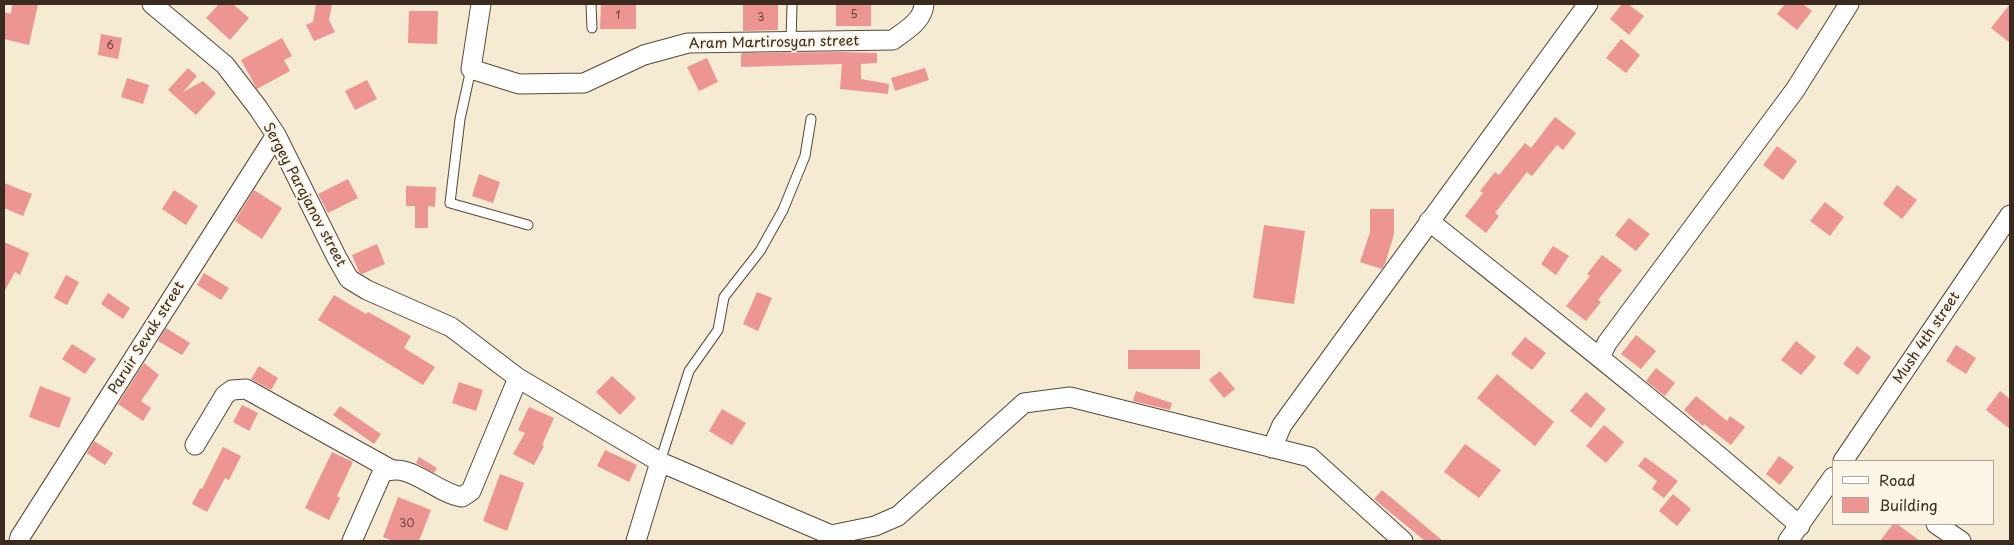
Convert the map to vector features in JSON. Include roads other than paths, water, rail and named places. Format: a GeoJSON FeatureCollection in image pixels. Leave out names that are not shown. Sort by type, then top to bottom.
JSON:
{"type":"FeatureCollection","features":[{"type":"Feature","properties":{"kind":"street","name":"Sergey Parajanov street"},"geometry":{"type":"LineString","coordinates":[[152,4],[225,65],[276,135],[336,258],[349,279],[367,290],[451,327],[518,378],[660,462],[831,535],[875,526],[898,516],[1024,403],[1070,397],[1310,457],[1403,541]]}},
{"type":"Feature","properties":{"kind":"street"},"geometry":{"type":"LineString","coordinates":[[471,69],[481,4]]}},
{"type":"Feature","properties":{"kind":"street","name":"Aram Martirosyan street"},"geometry":{"type":"LineString","coordinates":[[471,69],[519,84],[584,83],[644,55],[688,43],[893,40],[916,22],[923,12],[924,4]]}},
{"type":"Feature","properties":{"kind":"street"},"geometry":{"type":"LineString","coordinates":[[1272,448],[1282,424],[1588,4]]}},
{"type":"Feature","properties":{"kind":"street"},"geometry":{"type":"LineString","coordinates":[[1600,357],[1607,343],[1795,90],[1849,4]]}},
{"type":"Feature","properties":{"kind":"street","name":"Paruir Sevak street"},"geometry":{"type":"LineString","coordinates":[[14,539],[276,135]]}},
{"type":"Feature","properties":{"kind":"street","name":"Mush 4th street"},"geometry":{"type":"LineString","coordinates":[[1845,460],[2010,215]]}},
{"type":"Feature","properties":{"kind":"street"},"geometry":{"type":"LineString","coordinates":[[1429,221],[1600,357],[1731,465],[1800,526]]}},
{"type":"Feature","properties":{"kind":"street"},"geometry":{"type":"LineString","coordinates":[[195,445],[225,395],[232,390],[246,389],[390,469],[404,470],[451,495],[462,497],[471,491],[518,378]]}},
{"type":"Feature","properties":{"kind":"street"},"geometry":{"type":"LineString","coordinates":[[636,541],[660,462]]}},
{"type":"Feature","properties":{"kind":"street"},"geometry":{"type":"LineString","coordinates":[[352,541],[382,473],[390,469]]}},
{"type":"Feature","properties":{"kind":"street"},"geometry":{"type":"LineString","coordinates":[[1788,541],[1832,478]]}},
{"type":"Feature","properties":{"kind":"street"},"geometry":{"type":"LineString","coordinates":[[1937,525],[1961,541]]}},
{"type":"Feature","properties":{"kind":"lane"},"geometry":{"type":"LineString","coordinates":[[591,4],[592,28]]}},
{"type":"Feature","properties":{"kind":"lane"},"geometry":{"type":"LineString","coordinates":[[791,41],[792,4]]}},
{"type":"Feature","properties":{"kind":"lane"},"geometry":{"type":"LineString","coordinates":[[471,69],[460,119],[450,203],[528,224]]}},
{"type":"Feature","properties":{"kind":"lane"},"geometry":{"type":"LineString","coordinates":[[660,462],[690,371],[718,330],[724,297],[760,252],[783,210],[805,156],[810,119]]}}]}
